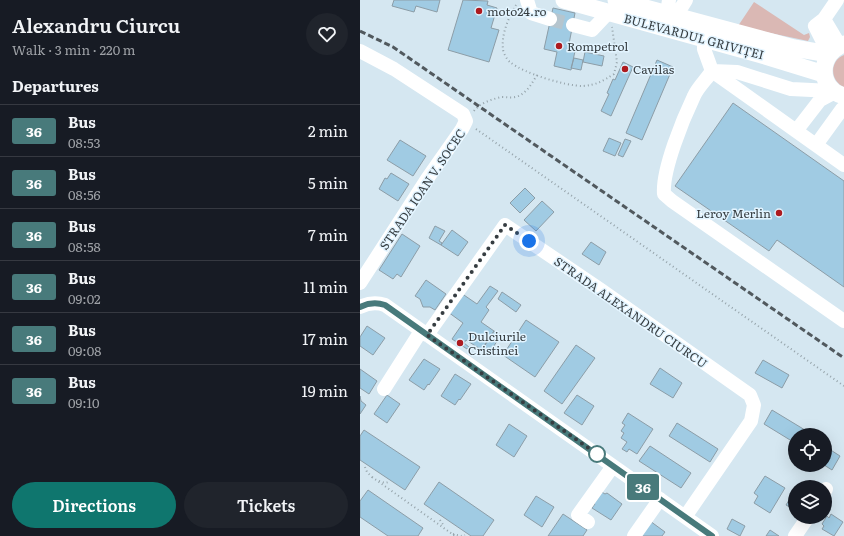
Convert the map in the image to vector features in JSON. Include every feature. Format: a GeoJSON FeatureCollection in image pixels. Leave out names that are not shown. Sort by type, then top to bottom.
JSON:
{"type":"FeatureCollection","features":[{"type":"Feature","properties":{"kind":"main road","name":"BULEVARDUL GRIVIȚEI"},"geometry":{"type":"LineString","coordinates":[[564,0],[670,10],[794,48],[836,49]]}},
{"type":"Feature","properties":{"kind":"main road","name":"BULEVARDUL GRIVIȚEI"},"geometry":{"type":"LineString","coordinates":[[619,4],[704,38],[789,62],[824,74]]}},
{"type":"Feature","properties":{"kind":"main road"},"geometry":{"type":"LineString","coordinates":[[836,49],[824,63],[824,74],[828,84],[837,93]]}},
{"type":"Feature","properties":{"kind":"street"},"geometry":{"type":"LineString","coordinates":[[527,0],[531,13],[550,19]]}},
{"type":"Feature","properties":{"kind":"street"},"geometry":{"type":"LineString","coordinates":[[670,10],[686,0]]}},
{"type":"Feature","properties":{"kind":"street"},"geometry":{"type":"LineString","coordinates":[[836,49],[819,23],[837,0]]}},
{"type":"Feature","properties":{"kind":"street"},"geometry":{"type":"LineString","coordinates":[[573,25],[592,30],[619,4]]}},
{"type":"Feature","properties":{"kind":"street"},"geometry":{"type":"LineString","coordinates":[[704,38],[704,49],[712,71],[844,165]]}},
{"type":"Feature","properties":{"kind":"street","name":"STRADA IOAN V. SOCEC"},"geometry":{"type":"LineString","coordinates":[[360,51],[394,69],[463,114],[466,121],[462,129],[426,179],[360,284]]}},
{"type":"Feature","properties":{"kind":"street"},"geometry":{"type":"LineString","coordinates":[[712,71],[737,72],[791,90],[837,93]]}},
{"type":"Feature","properties":{"kind":"street"},"geometry":{"type":"LineString","coordinates":[[712,71],[694,95],[681,127],[665,172],[663,186],[664,194],[844,321]]}},
{"type":"Feature","properties":{"kind":"street"},"geometry":{"type":"LineString","coordinates":[[796,131],[820,100],[837,93]]}},
{"type":"Feature","properties":{"kind":"street"},"geometry":{"type":"LineString","coordinates":[[816,145],[844,108]]}},
{"type":"Feature","properties":{"kind":"street","name":"STRADA ALEXANDRU CIURCU"},"geometry":{"type":"LineString","coordinates":[[424,333],[505,225],[750,395],[754,405],[751,421],[685,517]]}},
{"type":"Feature","properties":{"kind":"street"},"geometry":{"type":"LineString","coordinates":[[360,305],[370,303],[380,303],[385,305],[712,536]]}},
{"type":"Feature","properties":{"kind":"street"},"geometry":{"type":"LineString","coordinates":[[384,389],[424,333]]}},
{"type":"Feature","properties":{"kind":"street"},"geometry":{"type":"LineString","coordinates":[[588,522],[578,515],[613,466]]}},
{"type":"Feature","properties":{"kind":"street"},"geometry":{"type":"LineString","coordinates":[[634,536],[660,499]]}},
{"type":"Feature","properties":{"kind":"street"},"geometry":{"type":"LineString","coordinates":[[796,536],[804,524]]}},
{"type":"Feature","properties":{"kind":"path"},"geometry":{"type":"LineString","coordinates":[[518,0],[505,30],[503,49],[508,61],[521,69],[537,75],[566,84],[582,86],[599,84],[614,74],[617,62],[619,4]]}},
{"type":"Feature","properties":{"kind":"path"},"geometry":{"type":"LineString","coordinates":[[537,75],[529,88],[516,97],[502,97],[478,106],[466,121],[844,386]]}},
{"type":"Feature","properties":{"kind":"path"},"geometry":{"type":"LineString","coordinates":[[365,467],[367,472],[377,481],[385,483],[389,482]]}},
{"type":"Feature","properties":{"kind":"path"},"geometry":{"type":"LineString","coordinates":[[372,477],[456,536]]}},
{"type":"Feature","properties":{"kind":"path"},"geometry":{"type":"LineString","coordinates":[[440,520],[448,531],[461,536],[465,535]]}},
{"type":"Feature","properties":{"kind":"shaded area"},"geometry":{"type":"Polygon","coordinates":[[[754,2],[804,35],[809,33],[810,37],[808,41],[738,26],[754,2]]]}},
{"type":"Feature","properties":{"kind":"shaded area"},"geometry":{"type":"Polygon","coordinates":[[[844,55],[844,87],[836,80],[833,71],[836,62],[844,55]]]}},
{"type":"Feature","properties":{"kind":"building"},"geometry":{"type":"Polygon","coordinates":[[[394,0],[440,0],[437,12],[416,6],[414,12],[392,6],[394,0]]]}},
{"type":"Feature","properties":{"kind":"building"},"geometry":{"type":"Polygon","coordinates":[[[463,0],[488,1],[487,5],[497,8],[491,28],[499,30],[489,62],[448,50],[463,0]]]}},
{"type":"Feature","properties":{"kind":"building"},"geometry":{"type":"Polygon","coordinates":[[[553,8],[575,13],[568,49],[575,51],[571,70],[554,66],[557,52],[544,49],[553,8]]]}},
{"type":"Feature","properties":{"kind":"building"},"geometry":{"type":"Polygon","coordinates":[[[585,52],[604,56],[602,66],[583,62],[585,52]]]}},
{"type":"Feature","properties":{"kind":"building"},"geometry":{"type":"Polygon","coordinates":[[[574,58],[583,60],[581,70],[571,68],[574,58]]]}},
{"type":"Feature","properties":{"kind":"building"},"geometry":{"type":"Polygon","coordinates":[[[657,60],[673,67],[642,140],[626,133],[657,60]]]}},
{"type":"Feature","properties":{"kind":"building"},"geometry":{"type":"Polygon","coordinates":[[[623,62],[633,67],[611,116],[601,111],[609,94],[607,93],[613,79],[615,80],[623,62]]]}},
{"type":"Feature","properties":{"kind":"building","name":"Leroy Merlin"},"geometry":{"type":"Polygon","coordinates":[[[733,103],[844,181],[844,287],[777,240],[769,251],[675,186],[733,103]]]}},
{"type":"Feature","properties":{"kind":"building"},"geometry":{"type":"Polygon","coordinates":[[[609,138],[621,143],[615,156],[603,151],[609,138]]]}},
{"type":"Feature","properties":{"kind":"building"},"geometry":{"type":"Polygon","coordinates":[[[625,139],[631,141],[623,157],[618,155],[625,139]]]}},
{"type":"Feature","properties":{"kind":"building"},"geometry":{"type":"Polygon","coordinates":[[[400,140],[426,156],[413,176],[387,160],[400,140]]]}},
{"type":"Feature","properties":{"kind":"building"},"geometry":{"type":"Polygon","coordinates":[[[391,173],[409,184],[398,201],[379,189],[385,178],[387,179],[391,173]]]}},
{"type":"Feature","properties":{"kind":"building"},"geometry":{"type":"Polygon","coordinates":[[[525,188],[535,198],[520,213],[510,203],[525,188]]]}},
{"type":"Feature","properties":{"kind":"building"},"geometry":{"type":"Polygon","coordinates":[[[542,201],[554,212],[536,231],[524,220],[542,201]]]}},
{"type":"Feature","properties":{"kind":"building"},"geometry":{"type":"Polygon","coordinates":[[[435,226],[445,231],[439,241],[442,243],[441,245],[429,238],[435,226]]]}},
{"type":"Feature","properties":{"kind":"building"},"geometry":{"type":"Polygon","coordinates":[[[452,230],[468,242],[458,256],[441,245],[452,230]]]}},
{"type":"Feature","properties":{"kind":"building"},"geometry":{"type":"Polygon","coordinates":[[[402,234],[420,246],[401,277],[397,274],[393,279],[379,270],[402,234]]]}},
{"type":"Feature","properties":{"kind":"building"},"geometry":{"type":"Polygon","coordinates":[[[591,242],[606,252],[599,265],[582,254],[591,242]]]}},
{"type":"Feature","properties":{"kind":"building"},"geometry":{"type":"Polygon","coordinates":[[[426,280],[446,294],[435,310],[430,307],[423,307],[420,299],[415,296],[426,280]]]}},
{"type":"Feature","properties":{"kind":"building"},"geometry":{"type":"Polygon","coordinates":[[[490,286],[498,291],[486,307],[489,310],[481,322],[494,331],[482,350],[466,340],[464,343],[469,347],[467,349],[452,339],[463,323],[448,312],[461,293],[477,304],[490,286]]]}},
{"type":"Feature","properties":{"kind":"building"},"geometry":{"type":"Polygon","coordinates":[[[502,292],[521,305],[516,312],[498,299],[502,292]]]}},
{"type":"Feature","properties":{"kind":"building"},"geometry":{"type":"Polygon","coordinates":[[[526,320],[559,342],[535,377],[503,355],[526,320]]]}},
{"type":"Feature","properties":{"kind":"building"},"geometry":{"type":"Polygon","coordinates":[[[367,326],[385,338],[373,355],[360,346],[360,337],[367,326]]]}},
{"type":"Feature","properties":{"kind":"building"},"geometry":{"type":"Polygon","coordinates":[[[494,331],[501,335],[490,352],[483,347],[494,331]]]}},
{"type":"Feature","properties":{"kind":"building"},"geometry":{"type":"Polygon","coordinates":[[[576,345],[595,358],[562,404],[544,391],[576,345]]]}},
{"type":"Feature","properties":{"kind":"building"},"geometry":{"type":"Polygon","coordinates":[[[424,359],[440,369],[424,390],[409,380],[424,359]]]}},
{"type":"Feature","properties":{"kind":"building"},"geometry":{"type":"Polygon","coordinates":[[[763,360],[789,375],[782,388],[755,373],[763,360]]]}},
{"type":"Feature","properties":{"kind":"building"},"geometry":{"type":"Polygon","coordinates":[[[660,368],[682,383],[673,398],[650,384],[660,368]]]}},
{"type":"Feature","properties":{"kind":"building"},"geometry":{"type":"Polygon","coordinates":[[[360,369],[377,381],[369,394],[360,388],[360,369]]]}},
{"type":"Feature","properties":{"kind":"building"},"geometry":{"type":"Polygon","coordinates":[[[455,374],[471,384],[455,405],[441,396],[455,374]]]}},
{"type":"Feature","properties":{"kind":"building"},"geometry":{"type":"Polygon","coordinates":[[[387,395],[400,404],[387,423],[374,414],[387,395]]]}},
{"type":"Feature","properties":{"kind":"building"},"geometry":{"type":"Polygon","coordinates":[[[577,395],[594,406],[582,425],[564,413],[577,395]]]}},
{"type":"Feature","properties":{"kind":"building"},"geometry":{"type":"Polygon","coordinates":[[[360,396],[361,401],[366,405],[360,414],[360,396]]]}},
{"type":"Feature","properties":{"kind":"building"},"geometry":{"type":"Polygon","coordinates":[[[772,410],[802,428],[788,428],[788,439],[764,424],[772,410]]]}},
{"type":"Feature","properties":{"kind":"building"},"geometry":{"type":"Polygon","coordinates":[[[628,413],[653,429],[637,454],[629,449],[627,452],[622,449],[627,442],[621,438],[624,433],[621,431],[625,425],[622,423],[628,413]]]}},
{"type":"Feature","properties":{"kind":"building"},"geometry":{"type":"Polygon","coordinates":[[[677,423],[718,449],[710,462],[669,436],[677,423]]]}},
{"type":"Feature","properties":{"kind":"building"},"geometry":{"type":"Polygon","coordinates":[[[509,424],[527,436],[514,457],[496,445],[509,424]]]}},
{"type":"Feature","properties":{"kind":"building"},"geometry":{"type":"Polygon","coordinates":[[[364,430],[420,467],[405,490],[360,460],[360,436],[364,430]]]}},
{"type":"Feature","properties":{"kind":"building"},"geometry":{"type":"Polygon","coordinates":[[[650,446],[691,473],[681,488],[639,461],[650,446]]]}},
{"type":"Feature","properties":{"kind":"building"},"geometry":{"type":"Polygon","coordinates":[[[832,451],[840,456],[832,470],[832,451]]]}},
{"type":"Feature","properties":{"kind":"building"},"geometry":{"type":"Polygon","coordinates":[[[765,476],[785,488],[770,513],[754,503],[758,496],[754,493],[765,476]]]}},
{"type":"Feature","properties":{"kind":"building"},"geometry":{"type":"Polygon","coordinates":[[[439,482],[494,520],[483,536],[471,536],[424,504],[439,482]]]}},
{"type":"Feature","properties":{"kind":"building"},"geometry":{"type":"Polygon","coordinates":[[[368,490],[423,528],[418,536],[388,536],[360,517],[360,501],[368,490]]]}},
{"type":"Feature","properties":{"kind":"building"},"geometry":{"type":"Polygon","coordinates":[[[600,491],[605,494],[607,493],[622,504],[611,520],[592,508],[595,504],[592,502],[600,491]]]}},
{"type":"Feature","properties":{"kind":"building"},"geometry":{"type":"Polygon","coordinates":[[[536,496],[554,507],[542,527],[524,515],[536,496]]]}},
{"type":"Feature","properties":{"kind":"building"},"geometry":{"type":"Polygon","coordinates":[[[563,514],[587,530],[583,536],[548,536],[563,514]]]}},
{"type":"Feature","properties":{"kind":"building"},"geometry":{"type":"Polygon","coordinates":[[[832,515],[843,522],[834,536],[822,529],[824,526],[822,524],[832,524],[832,515]]]}},
{"type":"Feature","properties":{"kind":"building"},"geometry":{"type":"Polygon","coordinates":[[[732,519],[745,526],[740,536],[727,529],[732,519]]]}},
{"type":"Feature","properties":{"kind":"building"},"geometry":{"type":"Polygon","coordinates":[[[650,521],[665,532],[662,536],[640,536],[650,521]]]}},
{"type":"Feature","properties":{"kind":"building"},"geometry":{"type":"Polygon","coordinates":[[[770,530],[779,536],[766,536],[770,530]]]}},
{"type":"Feature","properties":{"kind":"tunnel"},"geometry":{"type":"LineString","coordinates":[[550,19],[573,25]]}},
{"type":"Feature","properties":{"kind":"railway"},"geometry":{"type":"LineString","coordinates":[[360,31],[393,47],[844,358]]}},
{"type":"Feature","properties":{"kind":"bus line","name":"36"},"geometry":{"type":"LineString","coordinates":[[360,307],[370,303],[380,303],[385,305],[712,536]]}},
{"type":"Feature","properties":{"kind":"place","name":"moto24.ro"},"geometry":{"type":"Point","coordinates":[479,11]}},
{"type":"Feature","properties":{"kind":"place","name":"Rompetrol"},"geometry":{"type":"Point","coordinates":[559,46]}},
{"type":"Feature","properties":{"kind":"place","name":"Cavilas"},"geometry":{"type":"Point","coordinates":[625,69]}},
{"type":"Feature","properties":{"kind":"place","name":"Leroy Merlin"},"geometry":{"type":"Point","coordinates":[779,213]}},
{"type":"Feature","properties":{"kind":"place","name":"Dulciurile Cristinei"},"geometry":{"type":"Point","coordinates":[460,343]}},
{"type":"Feature","properties":{"kind":"route"},"geometry":{"type":"LineString","coordinates":[[529,241],[505,225],[427,335],[597,454]]}}]}
